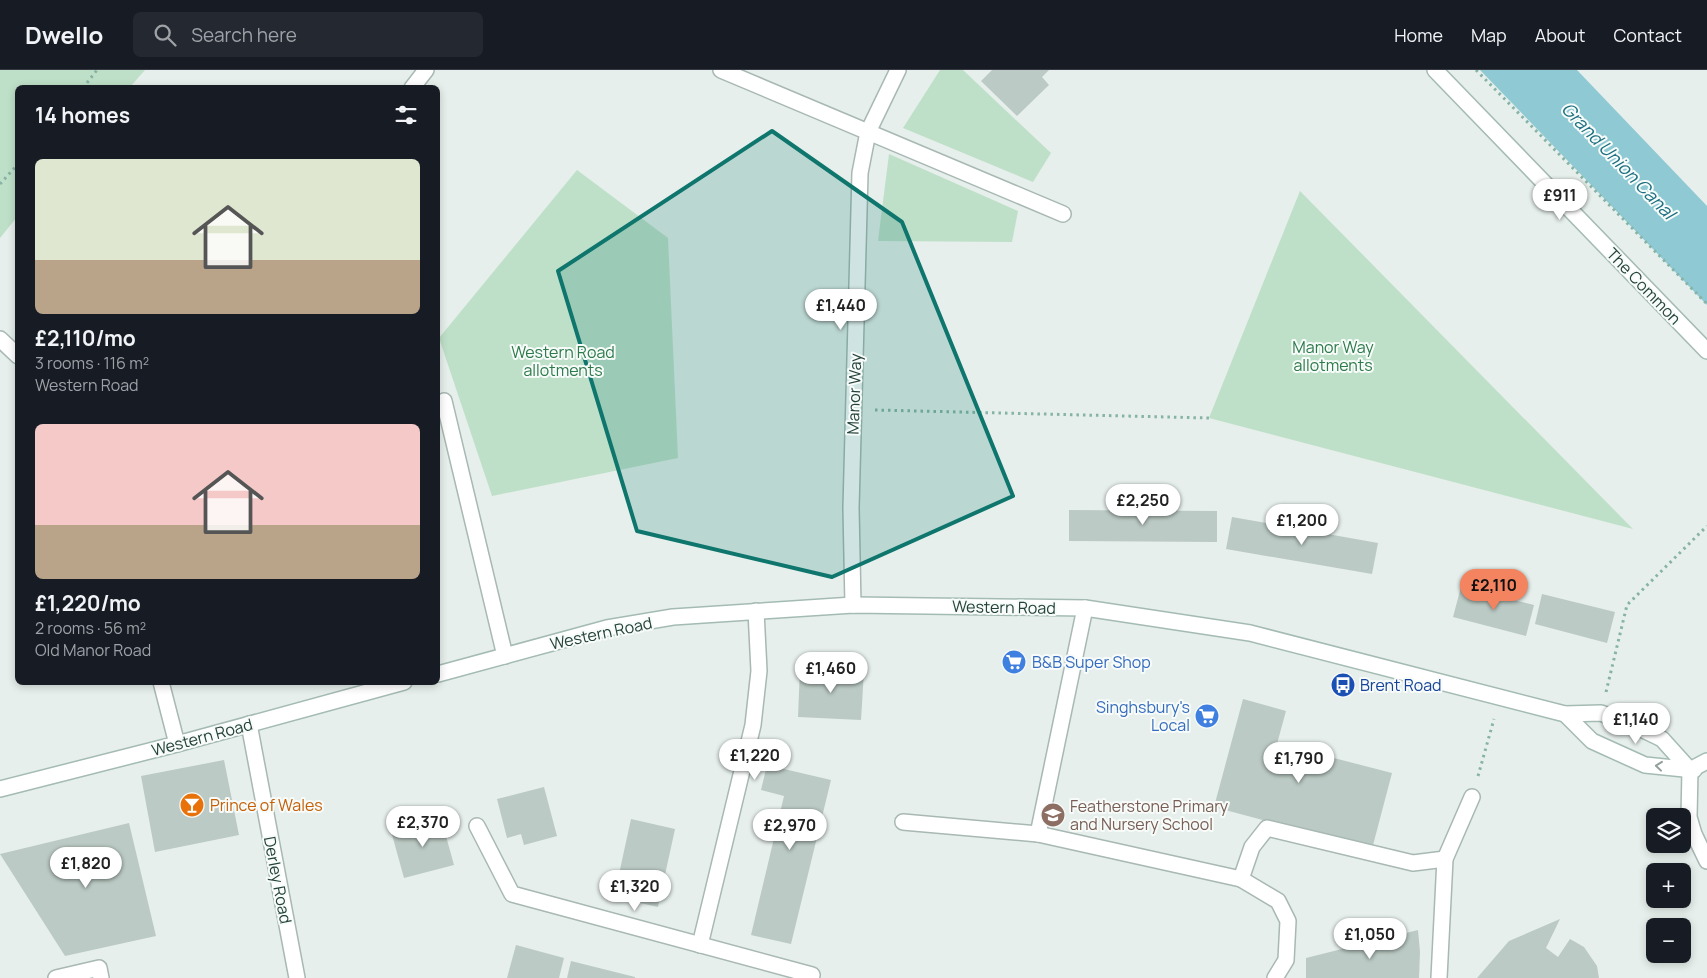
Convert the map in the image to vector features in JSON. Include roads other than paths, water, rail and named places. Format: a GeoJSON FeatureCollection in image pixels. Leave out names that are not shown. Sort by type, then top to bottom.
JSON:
{"type":"FeatureCollection","features":[{"type":"Feature","properties":{"kind":"street"},"geometry":{"type":"LineString","coordinates":[[414,85],[426,70]]}},
{"type":"Feature","properties":{"kind":"street"},"geometry":{"type":"LineString","coordinates":[[721,70],[1063,214]]}},
{"type":"Feature","properties":{"kind":"street","name":"Manor Way"},"geometry":{"type":"LineString","coordinates":[[853,605],[851,508],[860,173],[868,132],[898,70]]}},
{"type":"Feature","properties":{"kind":"street","name":"The Common"},"geometry":{"type":"LineString","coordinates":[[1435,70],[1707,351]]}},
{"type":"Feature","properties":{"kind":"street"},"geometry":{"type":"LineString","coordinates":[[0,339],[15,353]]}},
{"type":"Feature","properties":{"kind":"street"},"geometry":{"type":"LineString","coordinates":[[444,401],[505,656]]}},
{"type":"Feature","properties":{"kind":"street","name":"Western Road"},"geometry":{"type":"LineString","coordinates":[[440,673],[607,628],[673,617],[853,605],[1085,608],[1250,633],[1565,714],[1601,713],[1662,739],[1690,770]]}},
{"type":"Feature","properties":{"kind":"street"},"geometry":{"type":"LineString","coordinates":[[1038,834],[1085,608]]}},
{"type":"Feature","properties":{"kind":"street"},"geometry":{"type":"LineString","coordinates":[[700,945],[753,725],[759,671],[756,611]]}},
{"type":"Feature","properties":{"kind":"street"},"geometry":{"type":"LineString","coordinates":[[162,685],[178,744]]}},
{"type":"Feature","properties":{"kind":"street","name":"Western Road"},"geometry":{"type":"LineString","coordinates":[[0,789],[178,744],[393,685]]}},
{"type":"Feature","properties":{"kind":"street","name":"Western Road"},"geometry":{"type":"LineString","coordinates":[[1565,714],[1592,740],[1644,765],[1707,771]]}},
{"type":"Feature","properties":{"kind":"street","name":"Derley Road"},"geometry":{"type":"LineString","coordinates":[[249,724],[297,978]]}},
{"type":"Feature","properties":{"kind":"street"},"geometry":{"type":"LineString","coordinates":[[1707,761],[1690,770],[1689,817],[1694,834],[1707,861]]}},
{"type":"Feature","properties":{"kind":"street"},"geometry":{"type":"LineString","coordinates":[[1439,978],[1445,859],[1472,797]]}},
{"type":"Feature","properties":{"kind":"street"},"geometry":{"type":"LineString","coordinates":[[903,822],[1038,834],[1242,879],[1278,901],[1288,921],[1286,960],[1275,978]]}},
{"type":"Feature","properties":{"kind":"street"},"geometry":{"type":"LineString","coordinates":[[476,826],[512,894],[812,975]]}},
{"type":"Feature","properties":{"kind":"street"},"geometry":{"type":"LineString","coordinates":[[1242,879],[1252,847],[1267,828],[1413,863],[1445,859]]}},
{"type":"Feature","properties":{"kind":"street"},"geometry":{"type":"LineString","coordinates":[[56,978],[99,968],[101,978]]}},
{"type":"Feature","properties":{"kind":"water","name":"Grand Union Canal"},"geometry":{"type":"Polygon","coordinates":[[[1480,70],[1577,70],[1707,206],[1707,305],[1480,70]]]}},
{"type":"Feature","properties":{"kind":"place","name":"B&B Super Shop"},"geometry":{"type":"Point","coordinates":[1014,662]}},
{"type":"Feature","properties":{"kind":"place","name":"Brent Road"},"geometry":{"type":"Point","coordinates":[1343,685]}},
{"type":"Feature","properties":{"kind":"place","name":"Singhsbury's Local"},"geometry":{"type":"Point","coordinates":[1207,716]}},
{"type":"Feature","properties":{"kind":"place","name":"Prince of Wales"},"geometry":{"type":"Point","coordinates":[192,805]}},
{"type":"Feature","properties":{"kind":"place","name":"Featherstone Primary and Nursery School"},"geometry":{"type":"Point","coordinates":[1053,815]}},
{"type":"Feature","properties":{"kind":"park label","name":"Manor Way allotments"},"geometry":{"type":"Point","coordinates":[1333,356]}},
{"type":"Feature","properties":{"kind":"park label","name":"Western Road allotments"},"geometry":{"type":"Point","coordinates":[563,361]}}]}
